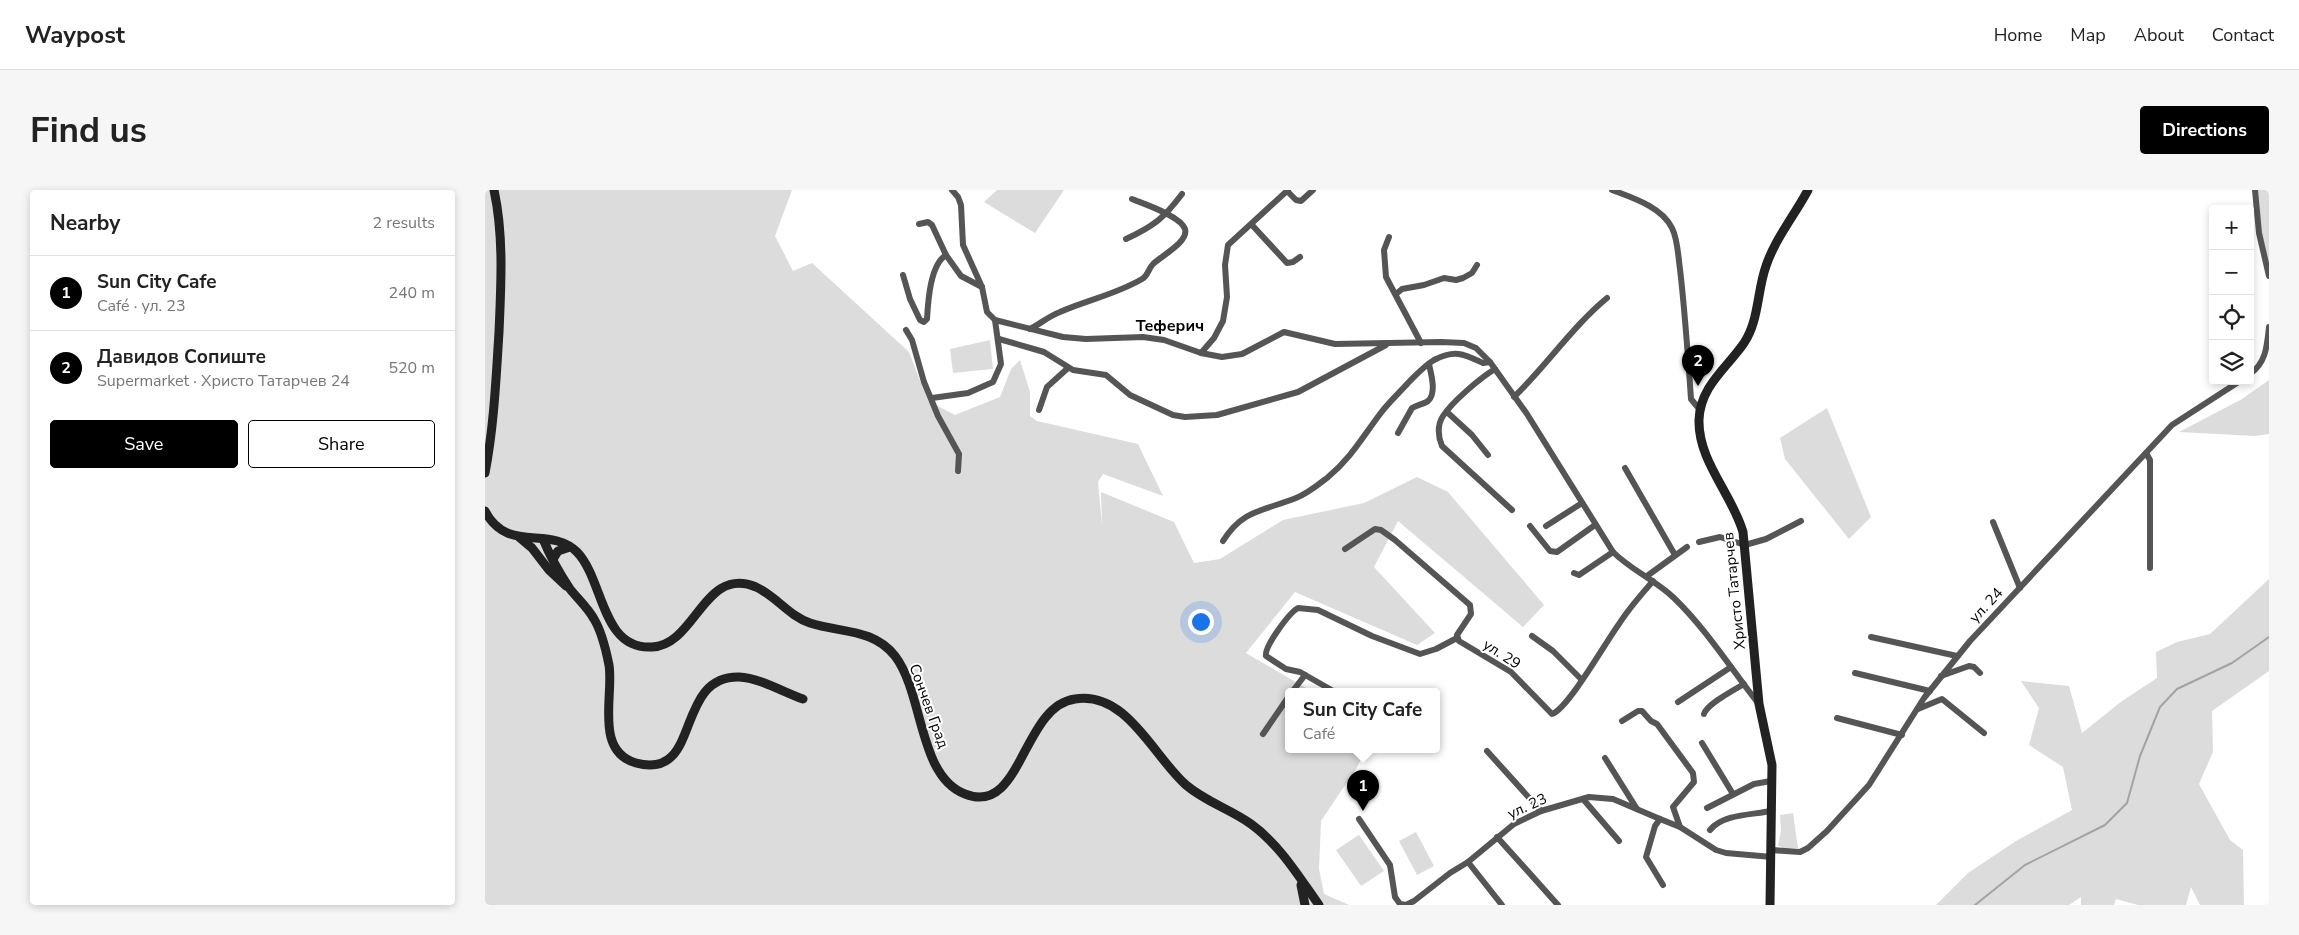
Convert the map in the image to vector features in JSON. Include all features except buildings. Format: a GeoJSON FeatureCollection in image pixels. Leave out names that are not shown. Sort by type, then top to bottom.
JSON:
{"type":"FeatureCollection","features":[{"type":"Feature","properties":{"kind":"main road"},"geometry":{"type":"LineString","coordinates":[[485,473],[492,435],[500,300],[501,233],[494,190]]}},
{"type":"Feature","properties":{"kind":"main road","name":"Христо Татарчев"},"geometry":{"type":"LineString","coordinates":[[1770,905],[1772,853],[1770,750],[1759,704],[1745,545],[1740,522],[1710,463],[1699,421],[1701,410],[1714,378],[1749,336],[1766,266],[1808,190]]}},
{"type":"Feature","properties":{"kind":"main road"},"geometry":{"type":"LineString","coordinates":[[485,511],[490,521],[497,528],[519,537],[555,540],[570,546]]}},
{"type":"Feature","properties":{"kind":"main road"},"geometry":{"type":"LineString","coordinates":[[519,537],[539,555],[557,578],[571,589]]}},
{"type":"Feature","properties":{"kind":"main road"},"geometry":{"type":"LineString","coordinates":[[539,555],[543,539]]}},
{"type":"Feature","properties":{"kind":"main road"},"geometry":{"type":"LineString","coordinates":[[543,539],[571,589],[594,618],[604,644],[609,668],[609,729],[617,749],[631,762],[647,766],[660,765],[672,758],[682,742],[696,704],[706,689],[721,679],[739,677],[752,680],[803,699]]}},
{"type":"Feature","properties":{"kind":"main road"},"geometry":{"type":"LineString","coordinates":[[553,559],[558,551],[570,546]]}},
{"type":"Feature","properties":{"kind":"main road","name":"Сончев Град"},"geometry":{"type":"LineString","coordinates":[[570,546],[586,565],[615,629],[627,641],[635,645],[654,648],[672,641],[680,636],[713,594],[728,585],[740,584],[755,586],[767,593],[795,616],[809,623],[855,631],[875,639],[895,656],[910,683],[930,749],[944,780],[957,790],[972,796],[992,795],[1009,780],[1033,733],[1043,718],[1055,706],[1067,700],[1084,698],[1105,702],[1126,716],[1177,776],[1198,795],[1246,820],[1265,834],[1319,905]]}},
{"type":"Feature","properties":{"kind":"main road"},"geometry":{"type":"LineString","coordinates":[[1297,875],[1305,905]]}},
{"type":"Feature","properties":{"kind":"street"},"geometry":{"type":"LineString","coordinates":[[952,190],[958,197],[961,205],[963,245],[982,287],[987,312],[995,320],[1063,337],[1086,339],[1143,337],[1176,343],[1212,356],[1243,354],[1284,332],[1327,344],[1453,342],[1472,346],[1490,362],[1527,414],[1613,552],[1629,566],[1647,576],[1680,605],[1707,634],[1759,704]]}},
{"type":"Feature","properties":{"kind":"street"},"geometry":{"type":"LineString","coordinates":[[1201,353],[1214,338],[1223,321],[1227,298],[1226,254],[1229,245],[1287,190],[1296,200],[1301,201],[1313,190]]}},
{"type":"Feature","properties":{"kind":"street"},"geometry":{"type":"LineString","coordinates":[[1612,190],[1646,204],[1661,214],[1672,227],[1677,243],[1691,399],[1701,410]]}},
{"type":"Feature","properties":{"kind":"street"},"geometry":{"type":"LineString","coordinates":[[2255,190],[2259,233],[2269,276]]}},
{"type":"Feature","properties":{"kind":"street"},"geometry":{"type":"LineString","coordinates":[[1126,239],[1145,230],[1167,214],[1182,194]]}},
{"type":"Feature","properties":{"kind":"street"},"geometry":{"type":"LineString","coordinates":[[1030,329],[1061,311],[1144,279],[1153,264],[1178,244],[1186,233],[1184,226],[1167,214],[1132,199]]}},
{"type":"Feature","properties":{"kind":"street"},"geometry":{"type":"LineString","coordinates":[[919,224],[929,222],[932,225],[946,255],[961,276],[982,287]]}},
{"type":"Feature","properties":{"kind":"street"},"geometry":{"type":"LineString","coordinates":[[1252,225],[1287,263],[1293,262],[1300,257]]}},
{"type":"Feature","properties":{"kind":"street"},"geometry":{"type":"LineString","coordinates":[[1389,237],[1385,250],[1386,277],[1421,343]]}},
{"type":"Feature","properties":{"kind":"street"},"geometry":{"type":"LineString","coordinates":[[903,275],[909,298],[920,320],[925,322],[927,319],[927,301],[937,266],[941,258],[946,255]]}},
{"type":"Feature","properties":{"kind":"street"},"geometry":{"type":"LineString","coordinates":[[1396,294],[1402,289],[1424,285],[1444,278],[1456,280],[1463,278],[1476,270],[1477,265]]}},
{"type":"Feature","properties":{"kind":"street"},"geometry":{"type":"LineString","coordinates":[[1514,397],[1545,365],[1579,324],[1607,298]]}},
{"type":"Feature","properties":{"kind":"street"},"geometry":{"type":"LineString","coordinates":[[932,398],[968,393],[993,382],[1001,364],[995,320]]}},
{"type":"Feature","properties":{"kind":"street"},"geometry":{"type":"LineString","coordinates":[[2254,371],[2261,365],[2265,354],[2269,327]]}},
{"type":"Feature","properties":{"kind":"street"},"geometry":{"type":"LineString","coordinates":[[906,330],[912,340],[924,382],[938,416],[959,454],[958,471]]}},
{"type":"Feature","properties":{"kind":"street"},"geometry":{"type":"LineString","coordinates":[[999,339],[1044,352],[1068,368],[1106,375],[1130,395],[1173,415],[1201,417],[1217,415],[1298,392],[1390,343]]}},
{"type":"Feature","properties":{"kind":"street"},"geometry":{"type":"LineString","coordinates":[[1223,540],[1232,526],[1246,516],[1297,498],[1344,464],[1381,413],[1420,371],[1429,364],[1447,355],[1460,353],[1469,355],[1483,363],[1490,362]]}},
{"type":"Feature","properties":{"kind":"street"},"geometry":{"type":"LineString","coordinates":[[1398,433],[1412,408],[1427,402],[1431,398],[1433,380],[1429,364]]}},
{"type":"Feature","properties":{"kind":"street"},"geometry":{"type":"LineString","coordinates":[[1039,410],[1047,387],[1068,368]]}},
{"type":"Feature","properties":{"kind":"street"},"geometry":{"type":"LineString","coordinates":[[1495,369],[1477,382],[1442,417],[1439,430],[1442,446],[1512,510]]}},
{"type":"Feature","properties":{"kind":"street","name":"ул. 24"},"geometry":{"type":"LineString","coordinates":[[1772,853],[1794,852],[1808,848],[1869,785],[1940,677],[2019,588],[2172,425],[2234,385]]}},
{"type":"Feature","properties":{"kind":"street"},"geometry":{"type":"LineString","coordinates":[[1447,412],[1472,435],[1488,455]]}},
{"type":"Feature","properties":{"kind":"street"},"geometry":{"type":"LineString","coordinates":[[2146,453],[2150,460],[2150,568]]}},
{"type":"Feature","properties":{"kind":"street"},"geometry":{"type":"LineString","coordinates":[[1625,468],[1675,555]]}},
{"type":"Feature","properties":{"kind":"street"},"geometry":{"type":"LineString","coordinates":[[1546,526],[1582,503]]}},
{"type":"Feature","properties":{"kind":"street"},"geometry":{"type":"LineString","coordinates":[[1699,542],[1720,537],[1745,545],[1766,540],[1801,521]]}},
{"type":"Feature","properties":{"kind":"street"},"geometry":{"type":"LineString","coordinates":[[1993,522],[2019,588]]}},
{"type":"Feature","properties":{"kind":"street"},"geometry":{"type":"LineString","coordinates":[[1530,526],[1550,550],[1557,552],[1595,525]]}},
{"type":"Feature","properties":{"kind":"street"},"geometry":{"type":"LineString","coordinates":[[1328,688],[1305,675],[1286,669],[1265,653],[1266,648],[1294,610],[1301,607],[1318,610],[1371,636],[1420,654],[1436,649],[1457,638],[1458,633],[1472,612],[1471,605],[1381,530],[1375,529],[1345,549]]}},
{"type":"Feature","properties":{"kind":"street"},"geometry":{"type":"LineString","coordinates":[[1647,576],[1687,547]]}},
{"type":"Feature","properties":{"kind":"street"},"geometry":{"type":"LineString","coordinates":[[1574,574],[1579,575],[1613,552]]}},
{"type":"Feature","properties":{"kind":"street","name":"ул. 29"},"geometry":{"type":"LineString","coordinates":[[1457,638],[1465,645],[1511,672],[1552,714],[1558,710],[1582,680],[1619,623],[1653,581]]}},
{"type":"Feature","properties":{"kind":"street"},"geometry":{"type":"LineString","coordinates":[[1532,636],[1553,651],[1582,680]]}},
{"type":"Feature","properties":{"kind":"street"},"geometry":{"type":"LineString","coordinates":[[1871,637],[1957,656]]}},
{"type":"Feature","properties":{"kind":"street"},"geometry":{"type":"LineString","coordinates":[[1940,677],[1969,666],[1980,673]]}},
{"type":"Feature","properties":{"kind":"street"},"geometry":{"type":"LineString","coordinates":[[1678,702],[1731,667]]}},
{"type":"Feature","properties":{"kind":"street"},"geometry":{"type":"LineString","coordinates":[[1855,673],[1930,691]]}},
{"type":"Feature","properties":{"kind":"street"},"geometry":{"type":"LineString","coordinates":[[1295,688],[1305,675]]}},
{"type":"Feature","properties":{"kind":"street"},"geometry":{"type":"LineString","coordinates":[[1704,714],[1705,710],[1711,705],[1744,684]]}},
{"type":"Feature","properties":{"kind":"street"},"geometry":{"type":"LineString","coordinates":[[1918,708],[1942,699],[1984,733]]}},
{"type":"Feature","properties":{"kind":"street"},"geometry":{"type":"LineString","coordinates":[[1263,734],[1285,702]]}},
{"type":"Feature","properties":{"kind":"street"},"geometry":{"type":"LineString","coordinates":[[1622,721],[1638,711],[1642,711],[1651,721],[1657,724],[1693,772],[1694,782],[1673,807],[1680,827]]}},
{"type":"Feature","properties":{"kind":"street"},"geometry":{"type":"LineString","coordinates":[[1837,718],[1902,735]]}},
{"type":"Feature","properties":{"kind":"street"},"geometry":{"type":"LineString","coordinates":[[1702,743],[1733,794]]}},
{"type":"Feature","properties":{"kind":"street"},"geometry":{"type":"LineString","coordinates":[[1487,751],[1541,811]]}},
{"type":"Feature","properties":{"kind":"street"},"geometry":{"type":"LineString","coordinates":[[1605,758],[1638,810]]}},
{"type":"Feature","properties":{"kind":"street"},"geometry":{"type":"LineString","coordinates":[[1707,808],[1754,784],[1771,781]]}},
{"type":"Feature","properties":{"kind":"street","name":"ул. 23"},"geometry":{"type":"LineString","coordinates":[[1359,819],[1390,865],[1395,897],[1400,904],[1406,905],[1415,902],[1514,824],[1541,811],[1583,798],[1604,797],[1638,810],[1680,827],[1716,850],[1726,853],[1772,853]]}},
{"type":"Feature","properties":{"kind":"street"},"geometry":{"type":"LineString","coordinates":[[1583,798],[1619,841]]}},
{"type":"Feature","properties":{"kind":"street"},"geometry":{"type":"LineString","coordinates":[[1710,830],[1715,824],[1724,820],[1771,811]]}},
{"type":"Feature","properties":{"kind":"street"},"geometry":{"type":"LineString","coordinates":[[1660,819],[1655,826],[1647,857],[1663,886]]}},
{"type":"Feature","properties":{"kind":"street"},"geometry":{"type":"LineString","coordinates":[[1497,837],[1558,905]]}},
{"type":"Feature","properties":{"kind":"street"},"geometry":{"type":"LineString","coordinates":[[1468,862],[1502,905]]}},
{"type":"Feature","properties":{"kind":"street"},"geometry":{"type":"LineString","coordinates":[[1312,905],[1319,905]]}},
{"type":"Feature","properties":{"kind":"shaded area"},"geometry":{"type":"Polygon","coordinates":[[[485,190],[792,190],[775,236],[793,271],[812,263],[909,352],[928,401],[955,415],[1000,397],[1011,369],[1020,360],[1030,392],[1030,416],[1037,421],[1138,444],[1163,496],[1103,474],[1098,482],[1102,525],[1101,492],[1174,522],[1194,563],[1220,559],[1283,520],[1364,503],[1417,477],[1448,492],[1544,605],[1523,627],[1398,521],[1374,567],[1435,633],[1417,645],[1295,592],[1246,653],[1306,688],[1285,688],[1285,753],[1364,753],[1356,769],[1321,821],[1319,869],[1324,894],[1349,905],[485,905],[485,190]]]}},
{"type":"Feature","properties":{"kind":"shaded area"},"geometry":{"type":"Polygon","coordinates":[[[997,190],[1064,190],[1035,233],[984,202],[997,190]]]}},
{"type":"Feature","properties":{"kind":"shaded area"},"geometry":{"type":"Polygon","coordinates":[[[2254,190],[2269,190],[2269,274],[2254,190]]]}},
{"type":"Feature","properties":{"kind":"shaded area"},"geometry":{"type":"Polygon","coordinates":[[[990,340],[993,369],[953,373],[950,349],[990,340]]]}},
{"type":"Feature","properties":{"kind":"shaded area"},"geometry":{"type":"Polygon","coordinates":[[[2269,380],[2269,434],[2255,436],[2179,432],[2242,399],[2269,380]]]}},
{"type":"Feature","properties":{"kind":"shaded area"},"geometry":{"type":"Polygon","coordinates":[[[1827,408],[1871,517],[1849,539],[1785,459],[1780,438],[1827,408]]]}},
{"type":"Feature","properties":{"kind":"shaded area"},"geometry":{"type":"Polygon","coordinates":[[[2269,579],[2269,671],[2212,711],[2213,752],[2199,784],[2230,840],[2243,850],[2244,905],[2200,905],[2191,887],[2186,905],[2138,905],[2116,899],[2114,905],[2081,905],[2081,897],[2069,905],[1936,905],[1968,873],[2016,841],[2072,810],[2063,767],[2029,745],[2039,708],[2021,681],[2069,686],[2082,733],[2122,701],[2157,678],[2156,652],[2177,642],[2210,634],[2269,579]]]}},
{"type":"Feature","properties":{"kind":"shaded area"},"geometry":{"type":"Polygon","coordinates":[[[1793,813],[1798,848],[1782,848],[1778,845],[1781,831],[1780,815],[1793,813]]]}},
{"type":"Feature","properties":{"kind":"shaded area"},"geometry":{"type":"Polygon","coordinates":[[[1416,832],[1434,866],[1417,875],[1399,841],[1416,832]]]}},
{"type":"Feature","properties":{"kind":"shaded area"},"geometry":{"type":"Polygon","coordinates":[[[1359,835],[1384,871],[1361,886],[1336,850],[1359,835]]]}},
{"type":"Feature","properties":{"kind":"waterway"},"geometry":{"type":"LineString","coordinates":[[1975,905],[2025,865],[2105,825],[2127,803],[2140,756],[2160,707],[2177,689],[2232,663],[2269,637]]}},
{"type":"Feature","properties":{"kind":"place","name":"Давидов Сопиште"},"geometry":{"type":"Point","coordinates":[1698,386]}},
{"type":"Feature","properties":{"kind":"place","name":"Sun City Cafe"},"geometry":{"type":"Point","coordinates":[1363,811]}},
{"type":"Feature","properties":{"kind":"district","name":"Теферич"},"geometry":{"type":"Point","coordinates":[1170,325]}}]}
